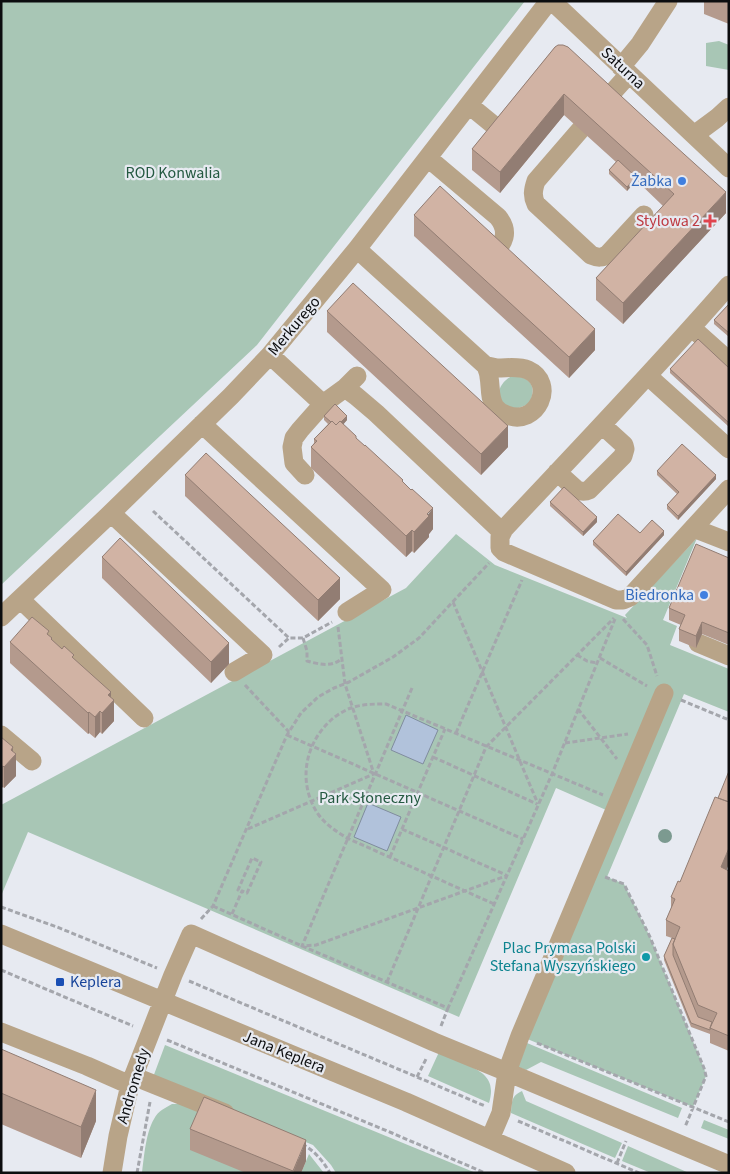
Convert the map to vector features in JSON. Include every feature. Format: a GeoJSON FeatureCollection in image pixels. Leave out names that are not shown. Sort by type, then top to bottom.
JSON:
{"type":"FeatureCollection","features":[{"type":"Feature","properties":{"kind":"street","name":"Saturna"},"geometry":{"type":"LineString","coordinates":[[551,1],[729,168]]}},
{"type":"Feature","properties":{"kind":"street","name":"Merkurego"},"geometry":{"type":"LineString","coordinates":[[1,617],[231,396],[270,354],[357,249],[551,1]]}},
{"type":"Feature","properties":{"kind":"street"},"geometry":{"type":"LineString","coordinates":[[604,102],[668,1]]}},
{"type":"Feature","properties":{"kind":"street"},"geometry":{"type":"LineString","coordinates":[[469,105],[502,132]]}},
{"type":"Feature","properties":{"kind":"street"},"geometry":{"type":"LineString","coordinates":[[694,135],[729,107]]}},
{"type":"Feature","properties":{"kind":"street"},"geometry":{"type":"LineString","coordinates":[[581,130],[536,181],[533,188],[533,197],[536,204],[591,255],[597,258],[608,254],[644,215]]}},
{"type":"Feature","properties":{"kind":"street"},"geometry":{"type":"LineString","coordinates":[[428,158],[502,222],[504,228],[502,243],[492,256]]}},
{"type":"Feature","properties":{"kind":"street"},"geometry":{"type":"LineString","coordinates":[[357,249],[486,366]]}},
{"type":"Feature","properties":{"kind":"street"},"geometry":{"type":"LineString","coordinates":[[729,285],[648,376],[502,532],[500,548],[504,552],[616,600],[623,600],[630,597],[729,489]]}},
{"type":"Feature","properties":{"kind":"street"},"geometry":{"type":"LineString","coordinates":[[692,328],[729,361]]}},
{"type":"Feature","properties":{"kind":"street"},"geometry":{"type":"LineString","coordinates":[[270,354],[323,404]]}},
{"type":"Feature","properties":{"kind":"street"},"geometry":{"type":"LineString","coordinates":[[648,376],[729,449]]}},
{"type":"Feature","properties":{"kind":"street"},"geometry":{"type":"LineString","coordinates":[[305,475],[294,463],[292,447],[294,438],[323,404],[351,382],[356,396],[502,532]]}},
{"type":"Feature","properties":{"kind":"street"},"geometry":{"type":"LineString","coordinates":[[202,424],[382,590],[347,612]]}},
{"type":"Feature","properties":{"kind":"street"},"geometry":{"type":"LineString","coordinates":[[558,472],[577,490],[585,492],[623,456],[624,445],[602,425]]}},
{"type":"Feature","properties":{"kind":"street"},"geometry":{"type":"LineString","coordinates":[[111,513],[263,655],[234,672]]}},
{"type":"Feature","properties":{"kind":"street"},"geometry":{"type":"LineString","coordinates":[[693,528],[729,542]]}},
{"type":"Feature","properties":{"kind":"street"},"geometry":{"type":"LineString","coordinates":[[20,599],[144,718]]}},
{"type":"Feature","properties":{"kind":"street"},"geometry":{"type":"LineString","coordinates":[[698,643],[729,656]]}},
{"type":"Feature","properties":{"kind":"street"},"geometry":{"type":"LineString","coordinates":[[490,1139],[501,1113],[508,1072],[520,1036],[664,693]]}},
{"type":"Feature","properties":{"kind":"street"},"geometry":{"type":"LineString","coordinates":[[1,735],[32,761]]}},
{"type":"Feature","properties":{"kind":"street","name":"Jana Keplera"},"geometry":{"type":"LineString","coordinates":[[1,934],[406,1102],[566,1173]]}},
{"type":"Feature","properties":{"kind":"street","name":"Andromedy"},"geometry":{"type":"LineString","coordinates":[[112,1173],[118,1136],[138,1082],[150,1033],[191,934],[434,1042],[508,1072]]}},
{"type":"Feature","properties":{"kind":"street"},"geometry":{"type":"LineString","coordinates":[[4,1035],[238,1118]]}},
{"type":"Feature","properties":{"kind":"street"},"geometry":{"type":"LineString","coordinates":[[508,1072],[729,1165]]}},
{"type":"Feature","properties":{"kind":"path"},"geometry":{"type":"LineString","coordinates":[[153,511],[289,638],[303,638],[337,619],[345,684],[374,774]]}},
{"type":"Feature","properties":{"kind":"path"},"geometry":{"type":"LineString","coordinates":[[494,559],[419,638],[393,657],[318,697],[301,713],[288,734],[213,906],[448,1008],[552,774],[618,614]]}},
{"type":"Feature","properties":{"kind":"path"},"geometry":{"type":"LineString","coordinates":[[456,734],[525,572]]}},
{"type":"Feature","properties":{"kind":"path"},"geometry":{"type":"LineString","coordinates":[[453,602],[538,804]]}},
{"type":"Feature","properties":{"kind":"path"},"geometry":{"type":"LineString","coordinates":[[387,982],[486,747],[618,614]]}},
{"type":"Feature","properties":{"kind":"path"},"geometry":{"type":"LineString","coordinates":[[618,614],[647,645],[664,693]]}},
{"type":"Feature","properties":{"kind":"path"},"geometry":{"type":"LineString","coordinates":[[303,638],[307,651],[307,661],[317,664],[332,664],[342,658]]}},
{"type":"Feature","properties":{"kind":"path"},"geometry":{"type":"LineString","coordinates":[[577,655],[587,662],[597,663]]}},
{"type":"Feature","properties":{"kind":"path"},"geometry":{"type":"LineString","coordinates":[[600,658],[652,689],[729,720]]}},
{"type":"Feature","properties":{"kind":"path"},"geometry":{"type":"LineString","coordinates":[[234,672],[288,734],[523,839]]}},
{"type":"Feature","properties":{"kind":"path"},"geometry":{"type":"LineString","coordinates":[[302,946],[412,688]]}},
{"type":"Feature","properties":{"kind":"path"},"geometry":{"type":"LineString","coordinates":[[494,904],[347,838],[328,825],[318,814],[311,802],[306,778],[307,759],[320,731],[335,716],[352,708],[386,704],[618,802]]}},
{"type":"Feature","properties":{"kind":"path"},"geometry":{"type":"LineString","coordinates":[[578,709],[630,775]]}},
{"type":"Feature","properties":{"kind":"path"},"geometry":{"type":"LineString","coordinates":[[390,857],[445,729]]}},
{"type":"Feature","properties":{"kind":"path"},"geometry":{"type":"LineString","coordinates":[[564,743],[648,732]]}},
{"type":"Feature","properties":{"kind":"path"},"geometry":{"type":"LineString","coordinates":[[433,757],[538,804]]}},
{"type":"Feature","properties":{"kind":"path"},"geometry":{"type":"LineString","coordinates":[[248,829],[374,774]]}},
{"type":"Feature","properties":{"kind":"path"},"geometry":{"type":"LineString","coordinates":[[402,829],[507,876]]}},
{"type":"Feature","properties":{"kind":"path"},"geometry":{"type":"LineString","coordinates":[[252,858],[261,862],[247,893],[242,891],[238,890],[252,858]]}},
{"type":"Feature","properties":{"kind":"path"},"geometry":{"type":"LineString","coordinates":[[590,871],[624,884],[650,937],[706,1076],[678,1144]]}},
{"type":"Feature","properties":{"kind":"path"},"geometry":{"type":"LineString","coordinates":[[302,946],[316,945],[507,876]]}},
{"type":"Feature","properties":{"kind":"path"},"geometry":{"type":"LineString","coordinates":[[232,914],[242,891]]}},
{"type":"Feature","properties":{"kind":"path"},"geometry":{"type":"LineString","coordinates":[[1,907],[58,927],[417,1077],[639,1173]]}},
{"type":"Feature","properties":{"kind":"path"},"geometry":{"type":"LineString","coordinates":[[1,970],[485,1173]]}},
{"type":"Feature","properties":{"kind":"path"},"geometry":{"type":"LineString","coordinates":[[520,1036],[729,1122]]}},
{"type":"Feature","properties":{"kind":"path"},"geometry":{"type":"LineString","coordinates":[[137,1173],[152,1093],[138,1082]]}},
{"type":"Feature","properties":{"kind":"path"},"geometry":{"type":"LineString","coordinates":[[617,1163],[633,1124]]}},
{"type":"Feature","properties":{"kind":"path"},"geometry":{"type":"LineString","coordinates":[[300,1143],[311,1149],[321,1159],[330,1173]]}},
{"type":"Feature","properties":{"kind":"green space","name":"ROD Konwalia"},"geometry":{"type":"Polygon","coordinates":[[[1,1],[525,1],[257,345],[1,585],[1,1]]]}},
{"type":"Feature","properties":{"kind":"green space"},"geometry":{"type":"Polygon","coordinates":[[[719,41],[729,45],[729,70],[706,66],[706,43],[719,41]]]}},
{"type":"Feature","properties":{"kind":"green space"},"geometry":{"type":"Polygon","coordinates":[[[512,376],[524,378],[528,381],[531,384],[533,393],[529,404],[513,410],[503,403],[499,395],[502,384],[512,376]]]}},
{"type":"Feature","properties":{"kind":"green space","name":"Park Słoneczny"},"geometry":{"type":"Polygon","coordinates":[[[456,534],[495,565],[627,618],[625,615],[697,538],[663,620],[677,626],[670,645],[729,669],[729,712],[684,694],[607,877],[624,884],[650,937],[704,1068],[706,1076],[693,1107],[520,1036],[613,813],[556,788],[459,1017],[28,832],[1,896],[1,805],[406,588],[456,534]]]}},
{"type":"Feature","properties":{"kind":"green space"},"geometry":{"type":"Polygon","coordinates":[[[527,1043],[682,1108],[678,1118],[541,1062],[526,1070],[518,1067],[527,1043]]]}},
{"type":"Feature","properties":{"kind":"green space"},"geometry":{"type":"Polygon","coordinates":[[[165,1045],[476,1173],[336,1173],[313,1145],[152,1080],[165,1045]]]}},
{"type":"Feature","properties":{"kind":"green space"},"geometry":{"type":"Polygon","coordinates":[[[439,1052],[478,1070],[487,1078],[491,1088],[489,1103],[428,1076],[439,1052]]]}},
{"type":"Feature","properties":{"kind":"green space"},"geometry":{"type":"Polygon","coordinates":[[[522,1091],[526,1101],[622,1143],[615,1158],[511,1113],[514,1097],[522,1091]]]}},
{"type":"Feature","properties":{"kind":"green space"},"geometry":{"type":"Polygon","coordinates":[[[172,1104],[181,1104],[195,1108],[246,1173],[142,1173],[151,1124],[162,1110],[172,1104]]]}},
{"type":"Feature","properties":{"kind":"green space"},"geometry":{"type":"Polygon","coordinates":[[[704,1120],[729,1130],[729,1139],[701,1128],[704,1120]]]}},
{"type":"Feature","properties":{"kind":"green space"},"geometry":{"type":"Polygon","coordinates":[[[628,1146],[689,1173],[651,1173],[622,1161],[628,1146]]]}},
{"type":"Feature","properties":{"kind":"green space"},"geometry":{"type":"Polygon","coordinates":[[[309,1154],[324,1173],[301,1173],[309,1154]]]}},
{"type":"Feature","properties":{"kind":"water"},"geometry":{"type":"Polygon","coordinates":[[[406,715],[438,730],[423,764],[391,750],[406,715]]]}},
{"type":"Feature","properties":{"kind":"water"},"geometry":{"type":"Polygon","coordinates":[[[368,803],[401,817],[387,851],[354,837],[368,803]]]}},
{"type":"Feature","properties":{"kind":"building"},"geometry":{"type":"Polygon","coordinates":[[[558,45],[568,47],[726,192],[623,303],[596,278],[674,194],[564,94],[500,172],[472,149],[558,45]]]}},
{"type":"Feature","properties":{"kind":"building"},"geometry":{"type":"Polygon","coordinates":[[[618,160],[636,177],[627,187],[609,170],[618,160]]]}},
{"type":"Feature","properties":{"kind":"building"},"geometry":{"type":"Polygon","coordinates":[[[440,186],[595,329],[569,357],[414,215],[440,186]]]}},
{"type":"Feature","properties":{"kind":"building"},"geometry":{"type":"Polygon","coordinates":[[[353,283],[508,426],[481,454],[327,311],[353,283]]]}},
{"type":"Feature","properties":{"kind":"building"},"geometry":{"type":"Polygon","coordinates":[[[729,304],[729,333],[714,320],[729,304]]]}},
{"type":"Feature","properties":{"kind":"building"},"geometry":{"type":"Polygon","coordinates":[[[698,339],[729,368],[729,423],[670,369],[698,339]]]}},
{"type":"Feature","properties":{"kind":"building"},"geometry":{"type":"Polygon","coordinates":[[[335,404],[347,416],[336,425],[324,416],[335,404]]]}},
{"type":"Feature","properties":{"kind":"building"},"geometry":{"type":"Polygon","coordinates":[[[332,421],[336,425],[340,421],[403,480],[411,490],[433,508],[427,514],[429,516],[414,532],[412,530],[406,536],[311,447],[317,441],[314,439],[332,421]]]}},
{"type":"Feature","properties":{"kind":"building"},"geometry":{"type":"Polygon","coordinates":[[[682,444],[716,475],[678,516],[667,505],[679,492],[657,471],[682,444]]]}},
{"type":"Feature","properties":{"kind":"building"},"geometry":{"type":"Polygon","coordinates":[[[206,453],[340,578],[318,600],[185,475],[206,453]]]}},
{"type":"Feature","properties":{"kind":"building"},"geometry":{"type":"Polygon","coordinates":[[[564,487],[597,517],[583,532],[550,502],[564,487]]]}},
{"type":"Feature","properties":{"kind":"building"},"geometry":{"type":"Polygon","coordinates":[[[618,514],[640,533],[652,520],[664,531],[626,572],[593,541],[618,514]]]}},
{"type":"Feature","properties":{"kind":"building"},"geometry":{"type":"Polygon","coordinates":[[[120,538],[229,643],[211,662],[102,557],[120,538]]]}},
{"type":"Feature","properties":{"kind":"building","name":"Biedronka"},"geometry":{"type":"Polygon","coordinates":[[[696,544],[729,558],[729,633],[702,622],[696,636],[679,629],[685,615],[669,608],[696,544]]]}},
{"type":"Feature","properties":{"kind":"building"},"geometry":{"type":"Polygon","coordinates":[[[32,617],[49,631],[47,634],[51,639],[62,649],[64,646],[74,655],[72,657],[111,692],[108,695],[114,700],[102,713],[100,711],[95,717],[88,713],[10,642],[32,617]]]}},
{"type":"Feature","properties":{"kind":"building"},"geometry":{"type":"Polygon","coordinates":[[[1,737],[13,747],[11,750],[16,754],[4,767],[1,767],[1,737]]]}},
{"type":"Feature","properties":{"kind":"building"},"geometry":{"type":"Polygon","coordinates":[[[729,771],[729,802],[718,798],[729,771]]]}},
{"type":"Feature","properties":{"kind":"building"},"geometry":{"type":"Polygon","coordinates":[[[715,797],[729,802],[729,848],[721,867],[729,871],[729,1036],[710,1028],[717,1013],[698,1005],[673,944],[680,927],[666,920],[675,899],[671,897],[678,881],[680,882],[715,797]]]}},
{"type":"Feature","properties":{"kind":"building"},"geometry":{"type":"Polygon","coordinates":[[[672,938],[675,939],[673,955],[698,1017],[712,1022],[710,1030],[691,1023],[664,956],[672,938]]]}},
{"type":"Feature","properties":{"kind":"building"},"geometry":{"type":"Polygon","coordinates":[[[1,1049],[96,1090],[81,1127],[1,1093],[1,1049]]]}},
{"type":"Feature","properties":{"kind":"building"},"geometry":{"type":"Polygon","coordinates":[[[204,1097],[306,1140],[293,1171],[190,1129],[204,1097]]]}},
{"type":"Feature","properties":{"kind":"place","name":"Żabka"},"geometry":{"type":"Point","coordinates":[682,181]}},
{"type":"Feature","properties":{"kind":"place","name":"Stylowa 2"},"geometry":{"type":"Point","coordinates":[710,221]}},
{"type":"Feature","properties":{"kind":"place","name":"Biedronka"},"geometry":{"type":"Point","coordinates":[704,595]}},
{"type":"Feature","properties":{"kind":"place","name":"Plac Prymasa Polski Stefana Wyszyńskiego"},"geometry":{"type":"Point","coordinates":[646,957]}},
{"type":"Feature","properties":{"kind":"place","name":"Keplera"},"geometry":{"type":"Point","coordinates":[60,982]}}]}
